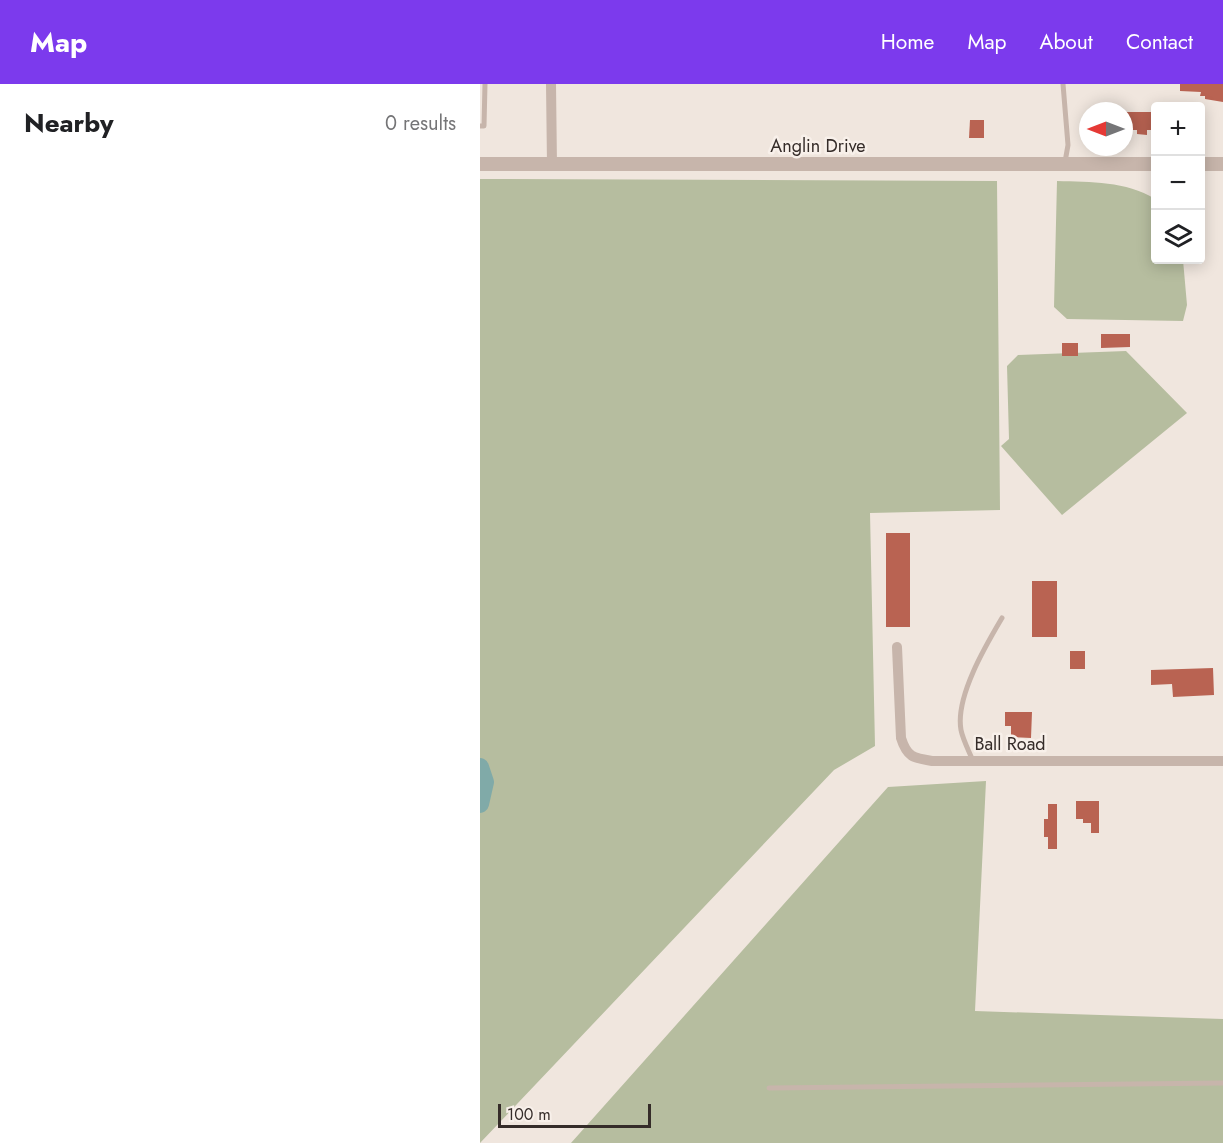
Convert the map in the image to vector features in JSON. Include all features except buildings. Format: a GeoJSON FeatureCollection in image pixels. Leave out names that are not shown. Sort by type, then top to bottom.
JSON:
{"type":"FeatureCollection","features":[{"type":"Feature","properties":{"kind":"street"},"geometry":{"type":"LineString","coordinates":[[551,84],[552,165]]}},
{"type":"Feature","properties":{"kind":"street","name":"Anglin Drive"},"geometry":{"type":"LineString","coordinates":[[480,164],[1151,164]]}},
{"type":"Feature","properties":{"kind":"street"},"geometry":{"type":"LineString","coordinates":[[1205,164],[1223,164]]}},
{"type":"Feature","properties":{"kind":"street","name":"Ball Road"},"geometry":{"type":"LineString","coordinates":[[897,647],[901,738],[905,752],[914,758],[932,761],[1223,761]]}},
{"type":"Feature","properties":{"kind":"lane"},"geometry":{"type":"LineString","coordinates":[[480,126],[484,126],[484,84]]}},
{"type":"Feature","properties":{"kind":"lane"},"geometry":{"type":"LineString","coordinates":[[1064,84],[1068,145],[1065,164]]}},
{"type":"Feature","properties":{"kind":"lane"},"geometry":{"type":"LineString","coordinates":[[973,761],[961,730],[962,708],[982,651],[1002,618]]}},
{"type":"Feature","properties":{"kind":"lane"},"geometry":{"type":"LineString","coordinates":[[769,1088],[1223,1083]]}},
{"type":"Feature","properties":{"kind":"green space"},"geometry":{"type":"Polygon","coordinates":[[[480,179],[997,181],[1000,510],[870,513],[875,746],[834,770],[480,1143],[480,179]]]}},
{"type":"Feature","properties":{"kind":"green space"},"geometry":{"type":"Polygon","coordinates":[[[1057,181],[1095,182],[1120,186],[1151,197],[1151,264],[1183,264],[1187,305],[1183,321],[1067,319],[1054,307],[1057,181]]]}},
{"type":"Feature","properties":{"kind":"green space"},"geometry":{"type":"Polygon","coordinates":[[[1126,351],[1187,413],[1062,515],[1001,446],[1009,439],[1007,366],[1018,355],[1126,351]]]}},
{"type":"Feature","properties":{"kind":"green space"},"geometry":{"type":"Polygon","coordinates":[[[986,781],[975,1011],[1223,1019],[1223,1143],[571,1143],[888,787],[986,781]]]}},
{"type":"Feature","properties":{"kind":"waterway"},"geometry":{"type":"LineString","coordinates":[[480,767],[485,782],[480,804]]}}]}
